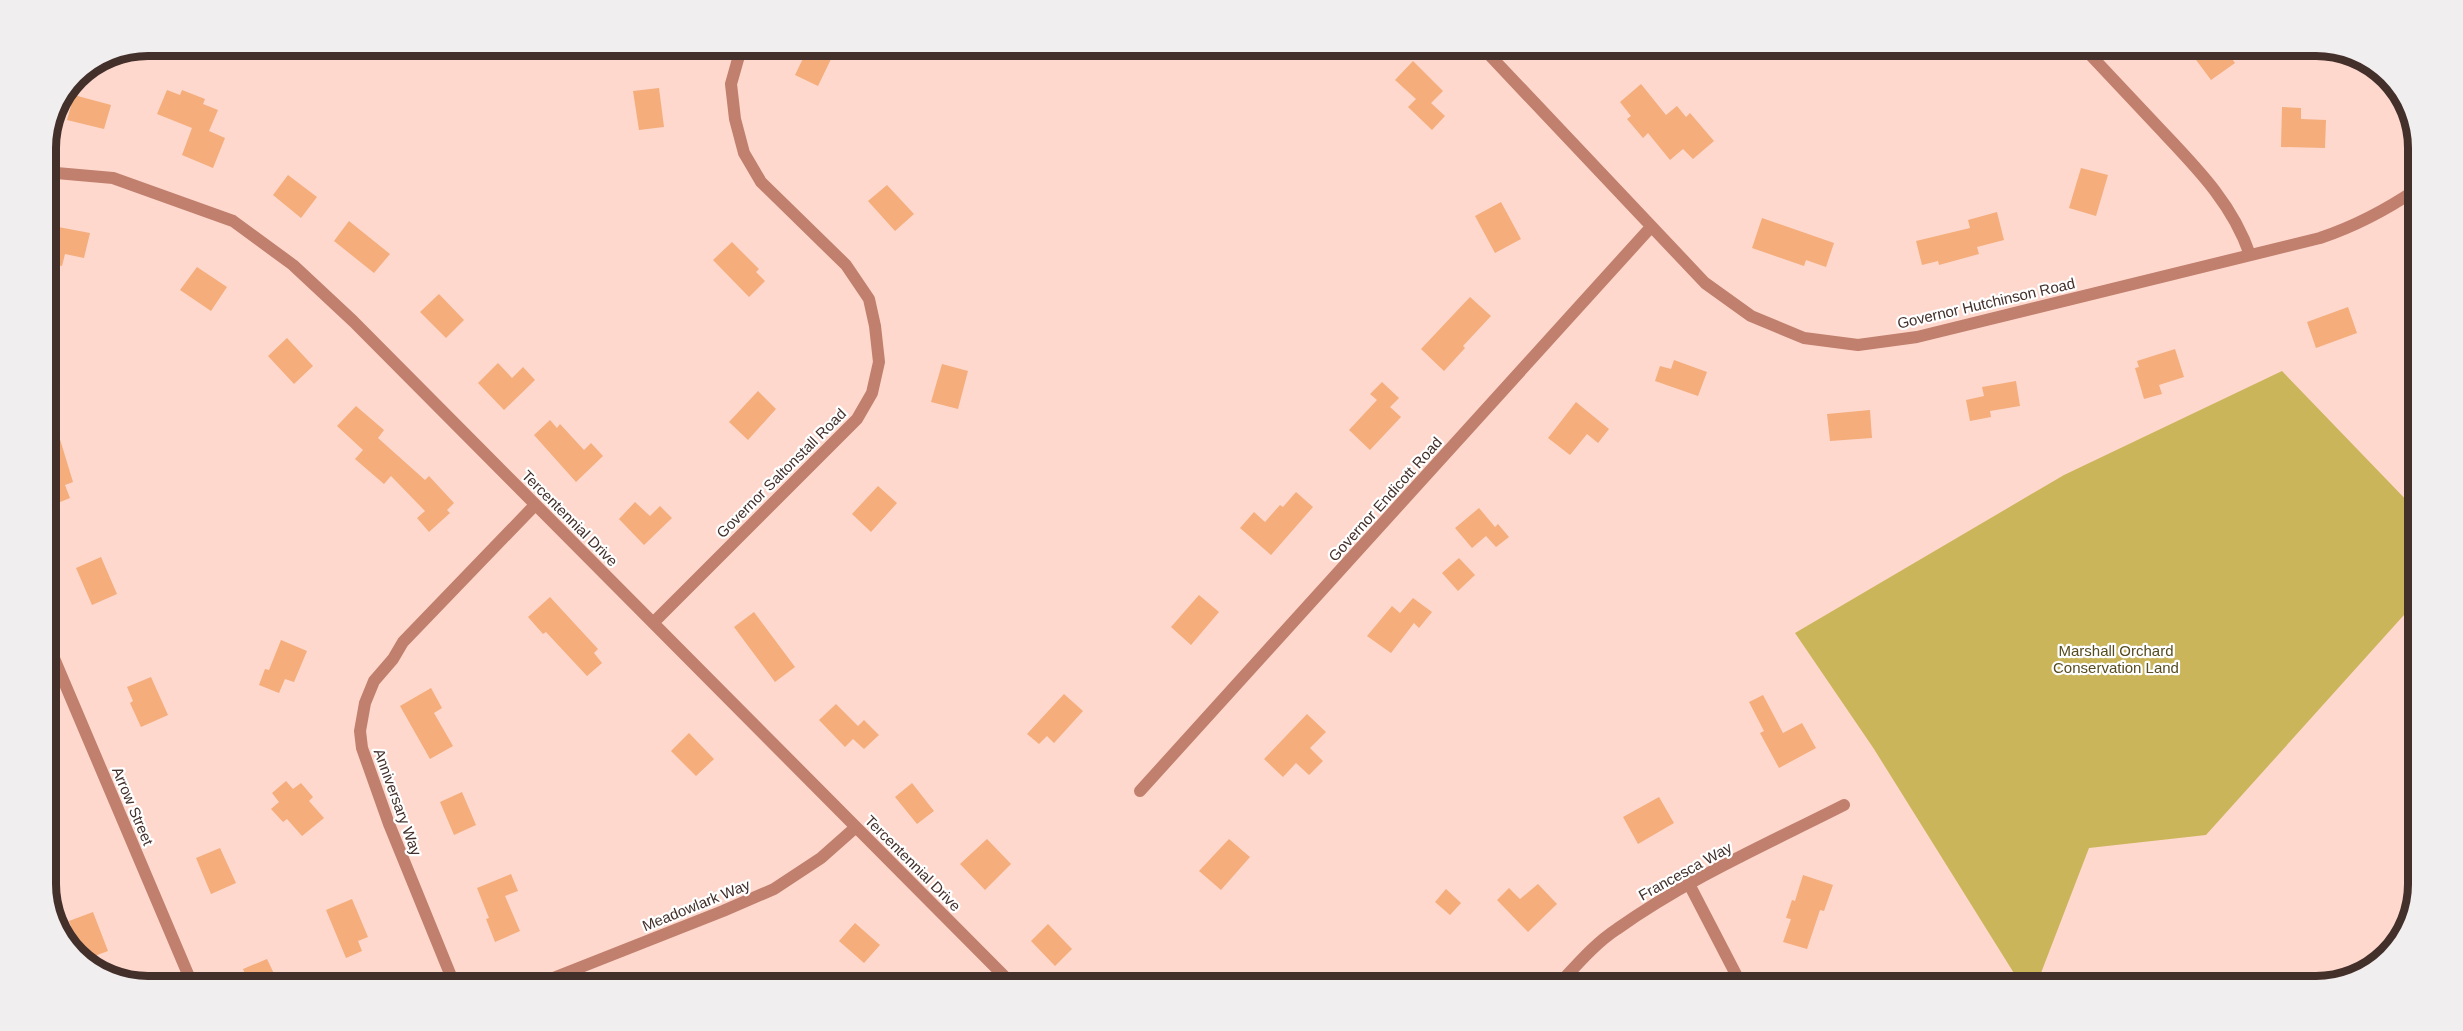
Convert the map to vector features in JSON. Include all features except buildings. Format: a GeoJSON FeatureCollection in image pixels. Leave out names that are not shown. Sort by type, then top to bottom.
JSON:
{"type":"FeatureCollection","features":[{"type":"Feature","properties":{"kind":"street","name":"Governor Saltonstall Road"},"geometry":{"type":"LineString","coordinates":[[653,623],[857,419],[872,393],[879,362],[869,299],[846,266],[761,182],[744,153],[735,119],[731,84],[738,56]]}},
{"type":"Feature","properties":{"kind":"street","name":"Governor Hutchinson Road"},"geometry":{"type":"LineString","coordinates":[[1490,56],[1705,283],[1751,316],[1804,338],[1858,345],[1917,337],[2350,228],[2377,215],[2407,195]]}},
{"type":"Feature","properties":{"kind":"street"},"geometry":{"type":"LineString","coordinates":[[2091,56],[2203,174],[2232,214],[2250,255]]}},
{"type":"Feature","properties":{"kind":"street","name":"Tercentennial Drive"},"geometry":{"type":"LineString","coordinates":[[56,173],[113,178],[233,221],[293,265],[353,321],[1004,976]]}},
{"type":"Feature","properties":{"kind":"street","name":"Governor Endicott Road"},"geometry":{"type":"LineString","coordinates":[[1140,791],[1651,226]]}},
{"type":"Feature","properties":{"kind":"street","name":"Anniversary Way"},"geometry":{"type":"LineString","coordinates":[[451,976],[389,824],[362,748],[360,731],[363,712],[374,681],[393,659],[403,642],[535,505]]}},
{"type":"Feature","properties":{"kind":"street","name":"Arrow Street"},"geometry":{"type":"LineString","coordinates":[[56,664],[189,976]]}},
{"type":"Feature","properties":{"kind":"street","name":"Francesca Way"},"geometry":{"type":"LineString","coordinates":[[1566,976],[1593,948],[1616,929],[1689,884],[1844,805]]}},
{"type":"Feature","properties":{"kind":"street","name":"Meadowlark Way"},"geometry":{"type":"LineString","coordinates":[[559,976],[713,916],[774,889],[821,858],[856,827]]}},
{"type":"Feature","properties":{"kind":"street"},"geometry":{"type":"LineString","coordinates":[[1689,884],[1737,976]]}},
{"type":"Feature","properties":{"kind":"green space","name":"Marshall Orchard Conservation Land"},"geometry":{"type":"Polygon","coordinates":[[[2282,371],[2407,501],[2408,611],[2206,835],[2089,848],[2040,976],[2016,976],[1874,749],[1795,633],[2064,475],[2282,371]]]}}]}
